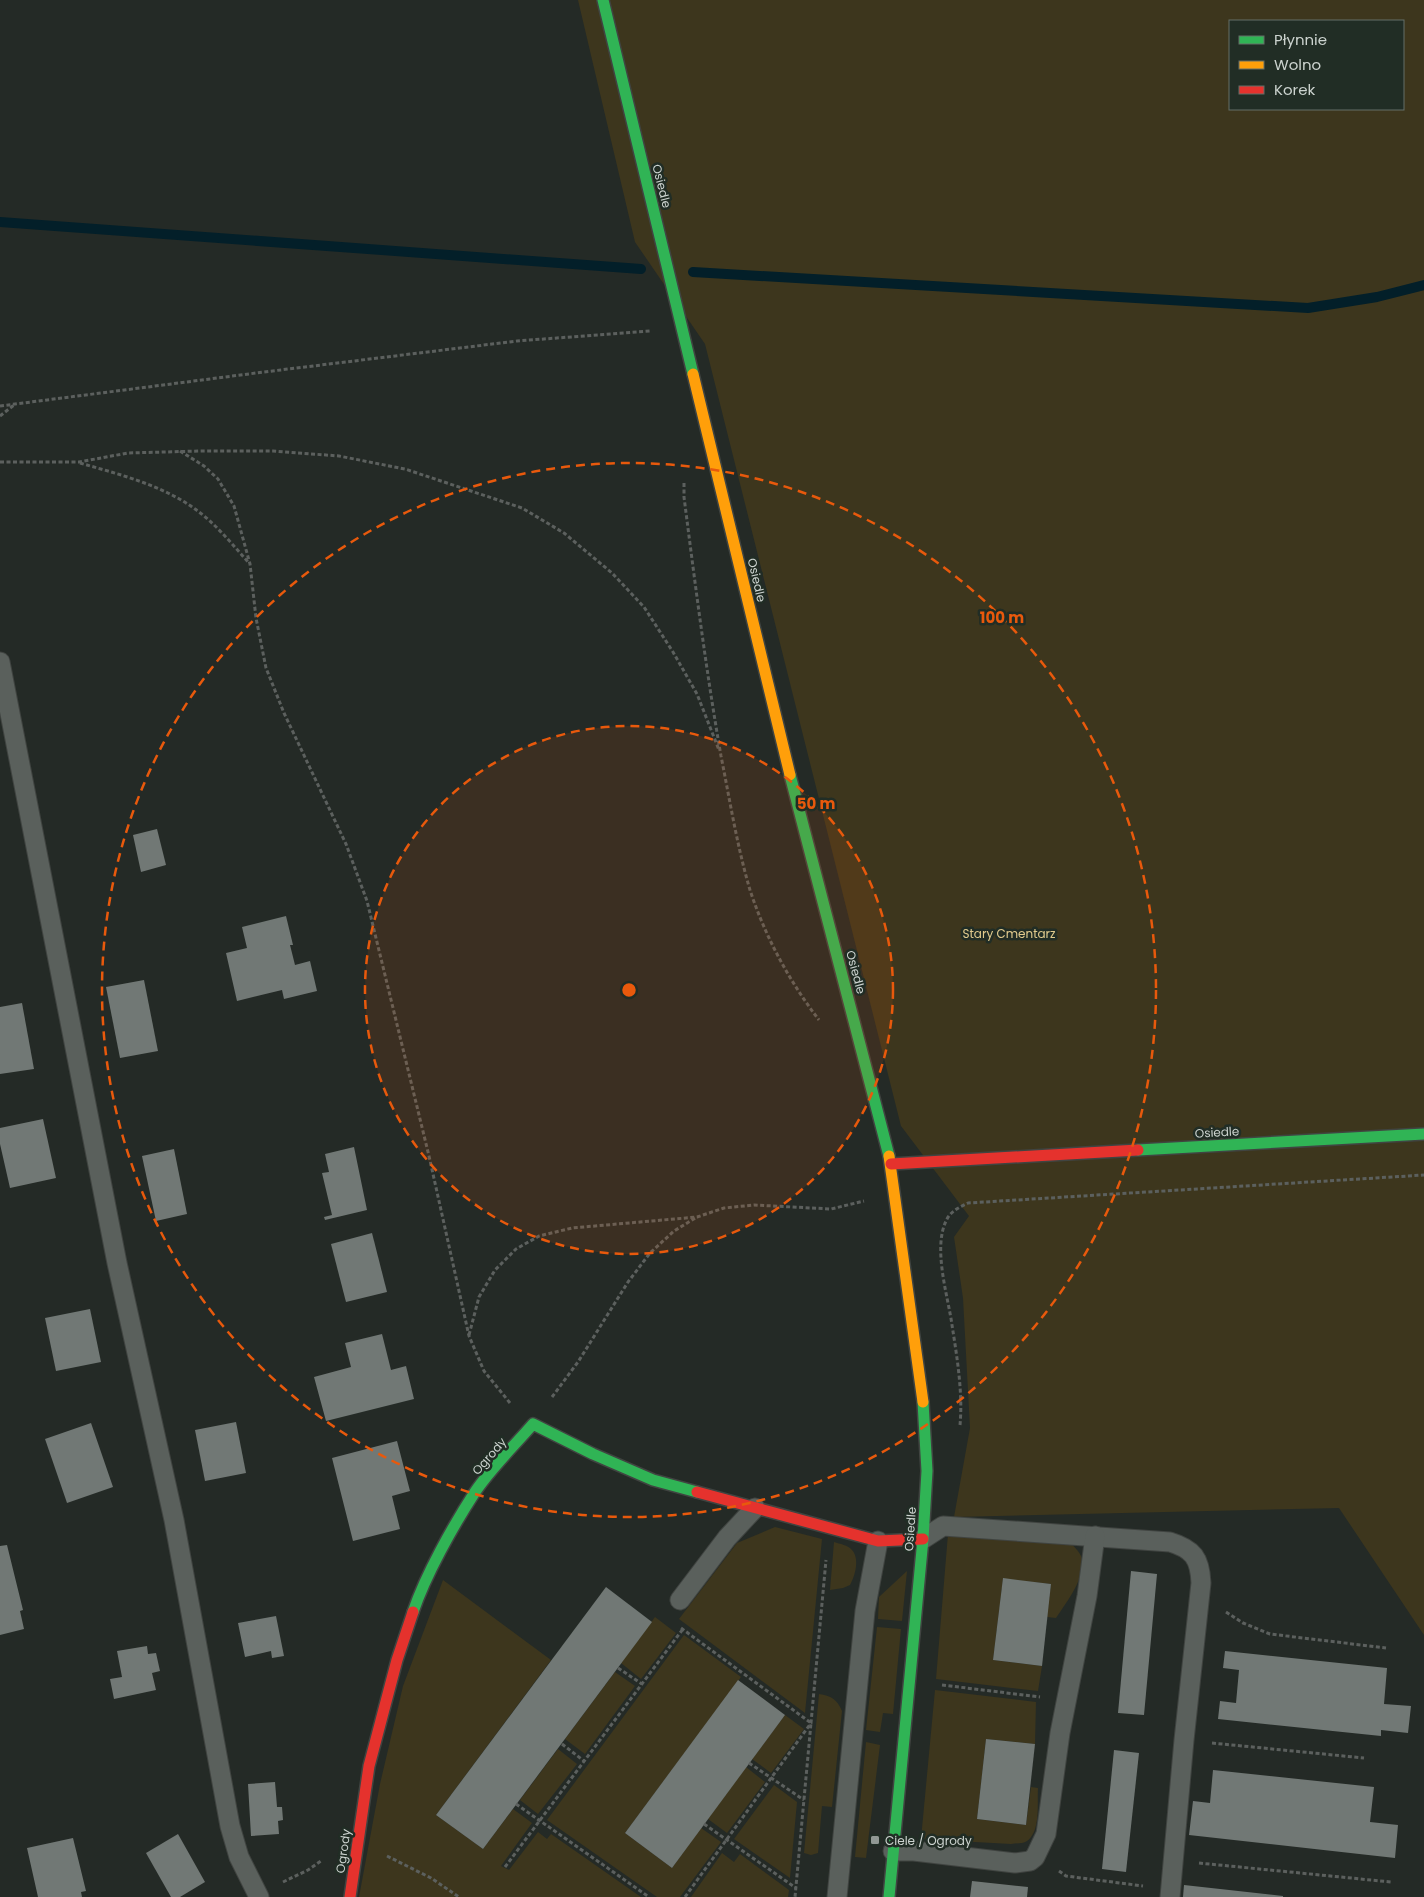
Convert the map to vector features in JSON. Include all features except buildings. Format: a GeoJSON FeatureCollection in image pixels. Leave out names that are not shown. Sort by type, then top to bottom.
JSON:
{"type":"FeatureCollection","features":[{"type":"Feature","properties":{"kind":"street","name":"Osiedle"},"geometry":{"type":"LineString","coordinates":[[603,0],[781,739],[891,1164],[925,1417],[927,1471],[923,1539],[889,1897]]}},
{"type":"Feature","properties":{"kind":"street","name":"Osiedle"},"geometry":{"type":"LineString","coordinates":[[891,1164],[1424,1134]]}},
{"type":"Feature","properties":{"kind":"street"},"geometry":{"type":"LineString","coordinates":[[533,1424],[593,1454],[653,1480],[878,1541],[923,1539]]}},
{"type":"Feature","properties":{"kind":"street","name":"Ogrody"},"geometry":{"type":"LineString","coordinates":[[350,1897],[369,1766],[398,1660],[418,1598],[437,1558],[476,1491],[533,1424]]}},
{"type":"Feature","properties":{"kind":"lane"},"geometry":{"type":"LineString","coordinates":[[0,662],[117,1263],[174,1520],[230,1826],[239,1857],[258,1894]]}},
{"type":"Feature","properties":{"kind":"lane"},"geometry":{"type":"LineString","coordinates":[[680,1600],[727,1538],[755,1508]]}},
{"type":"Feature","properties":{"kind":"lane"},"geometry":{"type":"LineString","coordinates":[[923,1539],[943,1526],[1170,1542],[1184,1546],[1195,1556],[1200,1568],[1201,1583],[1170,1893]]}},
{"type":"Feature","properties":{"kind":"lane"},"geometry":{"type":"LineString","coordinates":[[893,1851],[1014,1863],[1030,1861],[1035,1857],[1046,1834],[1060,1733],[1087,1596],[1095,1536]]}},
{"type":"Feature","properties":{"kind":"lane"},"geometry":{"type":"LineString","coordinates":[[837,1897],[865,1612],[878,1541]]}},
{"type":"Feature","properties":{"kind":"path"},"geometry":{"type":"LineString","coordinates":[[0,406],[517,341],[682,329]]}},
{"type":"Feature","properties":{"kind":"path"},"geometry":{"type":"LineString","coordinates":[[0,416],[15,404]]}},
{"type":"Feature","properties":{"kind":"path"},"geometry":{"type":"LineString","coordinates":[[180,451],[204,466],[218,479],[234,506],[250,564],[256,618],[266,668],[284,713],[346,844],[367,901],[429,1156],[469,1336],[484,1371],[504,1397],[533,1424],[578,1362],[628,1282],[650,1253],[674,1231],[697,1217],[724,1208],[754,1205],[831,1209],[868,1200],[894,1189]]}},
{"type":"Feature","properties":{"kind":"path"},"geometry":{"type":"LineString","coordinates":[[0,462],[78,462],[128,453],[180,451],[273,451],[339,456],[405,470],[522,508],[564,533],[612,573],[644,607],[697,694],[722,758]]}},
{"type":"Feature","properties":{"kind":"path"},"geometry":{"type":"LineString","coordinates":[[78,462],[158,489],[194,508],[250,564]]}},
{"type":"Feature","properties":{"kind":"path"},"geometry":{"type":"LineString","coordinates":[[684,477],[684,497],[708,680],[738,842],[750,890],[771,942],[802,998],[820,1021]]}},
{"type":"Feature","properties":{"kind":"path"},"geometry":{"type":"LineString","coordinates":[[959,1428],[959,1375],[943,1276],[941,1246],[947,1218],[955,1209],[968,1203],[1424,1175]]}},
{"type":"Feature","properties":{"kind":"path"},"geometry":{"type":"LineString","coordinates":[[469,1336],[479,1297],[495,1270],[516,1249],[539,1236],[572,1228],[697,1217]]}},
{"type":"Feature","properties":{"kind":"path"},"geometry":{"type":"LineString","coordinates":[[795,1897],[830,1527]]}},
{"type":"Feature","properties":{"kind":"path"},"geometry":{"type":"LineString","coordinates":[[1201,1583],[1220,1608],[1243,1623],[1270,1634],[1386,1648]]}},
{"type":"Feature","properties":{"kind":"path"},"geometry":{"type":"LineString","coordinates":[[680,1600],[668,1618],[811,1723]]}},
{"type":"Feature","properties":{"kind":"path"},"geometry":{"type":"LineString","coordinates":[[505,1867],[683,1630]]}},
{"type":"Feature","properties":{"kind":"path"},"geometry":{"type":"LineString","coordinates":[[618,1668],[642,1684]]}},
{"type":"Feature","properties":{"kind":"path"},"geometry":{"type":"LineString","coordinates":[[938,1685],[1042,1697]]}},
{"type":"Feature","properties":{"kind":"path"},"geometry":{"type":"LineString","coordinates":[[685,1897],[811,1723]]}},
{"type":"Feature","properties":{"kind":"path"},"geometry":{"type":"LineString","coordinates":[[1184,1740],[1364,1758]]}},
{"type":"Feature","properties":{"kind":"path"},"geometry":{"type":"LineString","coordinates":[[562,1744],[584,1761]]}},
{"type":"Feature","properties":{"kind":"path"},"geometry":{"type":"LineString","coordinates":[[749,1763],[804,1800]]}},
{"type":"Feature","properties":{"kind":"path"},"geometry":{"type":"LineString","coordinates":[[516,1804],[649,1897]]}},
{"type":"Feature","properties":{"kind":"path"},"geometry":{"type":"LineString","coordinates":[[704,1824],[796,1888]]}},
{"type":"Feature","properties":{"kind":"path"},"geometry":{"type":"LineString","coordinates":[[258,1894],[308,1870],[359,1837],[386,1855],[431,1878],[459,1897]]}},
{"type":"Feature","properties":{"kind":"path"},"geometry":{"type":"LineString","coordinates":[[1035,1857],[1066,1876],[1170,1893]]}},
{"type":"Feature","properties":{"kind":"path"},"geometry":{"type":"LineString","coordinates":[[1174,1861],[1391,1882]]}},
{"type":"Feature","properties":{"kind":"green space","name":"Stary Cmentarz"},"geometry":{"type":"Polygon","coordinates":[[[578,0],[1424,0],[1424,1635],[1339,1508],[954,1517],[970,1428],[963,1298],[954,1237],[969,1216],[901,1126],[705,344],[635,242],[578,0]]]}},
{"type":"Feature","properties":{"kind":"green space"},"geometry":{"type":"Polygon","coordinates":[[[775,1527],[822,1539],[805,1713],[679,1619],[737,1543],[775,1527]]]}},
{"type":"Feature","properties":{"kind":"green space"},"geometry":{"type":"Polygon","coordinates":[[[948,1534],[1071,1543],[1080,1554],[1082,1564],[1079,1580],[1056,1618],[1047,1617],[1051,1584],[1003,1579],[993,1660],[1042,1666],[1038,1691],[936,1679],[948,1534]]]}},
{"type":"Feature","properties":{"kind":"green space"},"geometry":{"type":"Polygon","coordinates":[[[834,1542],[852,1550],[856,1558],[856,1568],[850,1585],[830,1590],[834,1542]]]}},
{"type":"Feature","properties":{"kind":"green space"},"geometry":{"type":"Polygon","coordinates":[[[907,1571],[902,1621],[878,1619],[879,1597],[907,1571]]]}},
{"type":"Feature","properties":{"kind":"green space"},"geometry":{"type":"Polygon","coordinates":[[[443,1580],[551,1660],[436,1815],[483,1849],[513,1809],[532,1823],[501,1866],[509,1870],[538,1832],[547,1839],[551,1834],[641,1897],[359,1897],[380,1784],[403,1686],[443,1580]]]}},
{"type":"Feature","properties":{"kind":"green space"},"geometry":{"type":"Polygon","coordinates":[[[655,1617],[676,1633],[641,1679],[621,1663],[655,1617]]]}},
{"type":"Feature","properties":{"kind":"green space"},"geometry":{"type":"Polygon","coordinates":[[[877,1627],[901,1629],[893,1714],[883,1713],[880,1732],[866,1730],[877,1627]]]}},
{"type":"Feature","properties":{"kind":"green space"},"geometry":{"type":"Polygon","coordinates":[[[684,1635],[741,1677],[625,1833],[672,1868],[701,1828],[721,1842],[680,1897],[657,1897],[547,1820],[684,1635]]]}},
{"type":"Feature","properties":{"kind":"green space"},"geometry":{"type":"Polygon","coordinates":[[[615,1672],[635,1686],[585,1754],[565,1739],[615,1672]]]}},
{"type":"Feature","properties":{"kind":"green space"},"geometry":{"type":"Polygon","coordinates":[[[935,1690],[1036,1702],[1035,1744],[986,1739],[977,1819],[1026,1825],[1031,1787],[1038,1788],[1036,1824],[1034,1831],[1027,1841],[1011,1844],[921,1839],[935,1690]]]}},
{"type":"Feature","properties":{"kind":"green space"},"geometry":{"type":"Polygon","coordinates":[[[819,1694],[833,1699],[842,1711],[832,1807],[822,1806],[818,1853],[811,1855],[804,1853],[819,1694]]]}},
{"type":"Feature","properties":{"kind":"green space"},"geometry":{"type":"Polygon","coordinates":[[[785,1715],[804,1729],[771,1773],[752,1759],[785,1715]]]}},
{"type":"Feature","properties":{"kind":"green space"},"geometry":{"type":"Polygon","coordinates":[[[866,1742],[880,1745],[866,1858],[855,1857],[866,1742]]]}},
{"type":"Feature","properties":{"kind":"green space"},"geometry":{"type":"Polygon","coordinates":[[[558,1749],[577,1764],[538,1814],[520,1800],[558,1749]]]}},
{"type":"Feature","properties":{"kind":"green space"},"geometry":{"type":"Polygon","coordinates":[[[746,1767],[765,1782],[727,1833],[708,1819],[746,1767]]]}},
{"type":"Feature","properties":{"kind":"green space"},"geometry":{"type":"Polygon","coordinates":[[[774,1785],[797,1802],[790,1878],[734,1839],[774,1785]]]}},
{"type":"Feature","properties":{"kind":"green space"},"geometry":{"type":"Polygon","coordinates":[[[722,1853],[734,1862],[740,1854],[789,1890],[788,1897],[691,1897],[722,1853]]]}},
{"type":"Feature","properties":{"kind":"waterway"},"geometry":{"type":"LineString","coordinates":[[0,222],[641,269]]}},
{"type":"Feature","properties":{"kind":"waterway"},"geometry":{"type":"LineString","coordinates":[[693,272],[1308,308],[1377,297],[1424,285]]}},
{"type":"Feature","properties":{"kind":"traffic: fast"},"geometry":{"type":"LineString","coordinates":[[603,0],[693,374]]}},
{"type":"Feature","properties":{"kind":"traffic: fast"},"geometry":{"type":"LineString","coordinates":[[790,775],[889,1156]]}},
{"type":"Feature","properties":{"kind":"traffic: fast"},"geometry":{"type":"LineString","coordinates":[[1138,1150],[1424,1134]]}},
{"type":"Feature","properties":{"kind":"traffic: fast"},"geometry":{"type":"LineString","coordinates":[[889,1897],[923,1539],[927,1471],[923,1402]]}},
{"type":"Feature","properties":{"kind":"traffic: fast"},"geometry":{"type":"LineString","coordinates":[[413,1612],[418,1597],[441,1550],[475,1492],[495,1466],[533,1424],[593,1454],[653,1480],[697,1492]]}},
{"type":"Feature","properties":{"kind":"traffic: slow"},"geometry":{"type":"LineString","coordinates":[[693,374],[790,775]]}},
{"type":"Feature","properties":{"kind":"traffic: slow"},"geometry":{"type":"LineString","coordinates":[[889,1156],[923,1402]]}},
{"type":"Feature","properties":{"kind":"traffic: jam"},"geometry":{"type":"LineString","coordinates":[[891,1164],[1138,1150]]}},
{"type":"Feature","properties":{"kind":"traffic: jam"},"geometry":{"type":"LineString","coordinates":[[697,1492],[878,1541],[923,1539]]}},
{"type":"Feature","properties":{"kind":"traffic: jam"},"geometry":{"type":"LineString","coordinates":[[350,1897],[369,1766],[397,1660],[413,1612]]}},
{"type":"Feature","properties":{"kind":"place","name":"Ciele / Ogrody"},"geometry":{"type":"Point","coordinates":[875,1840]}}]}
